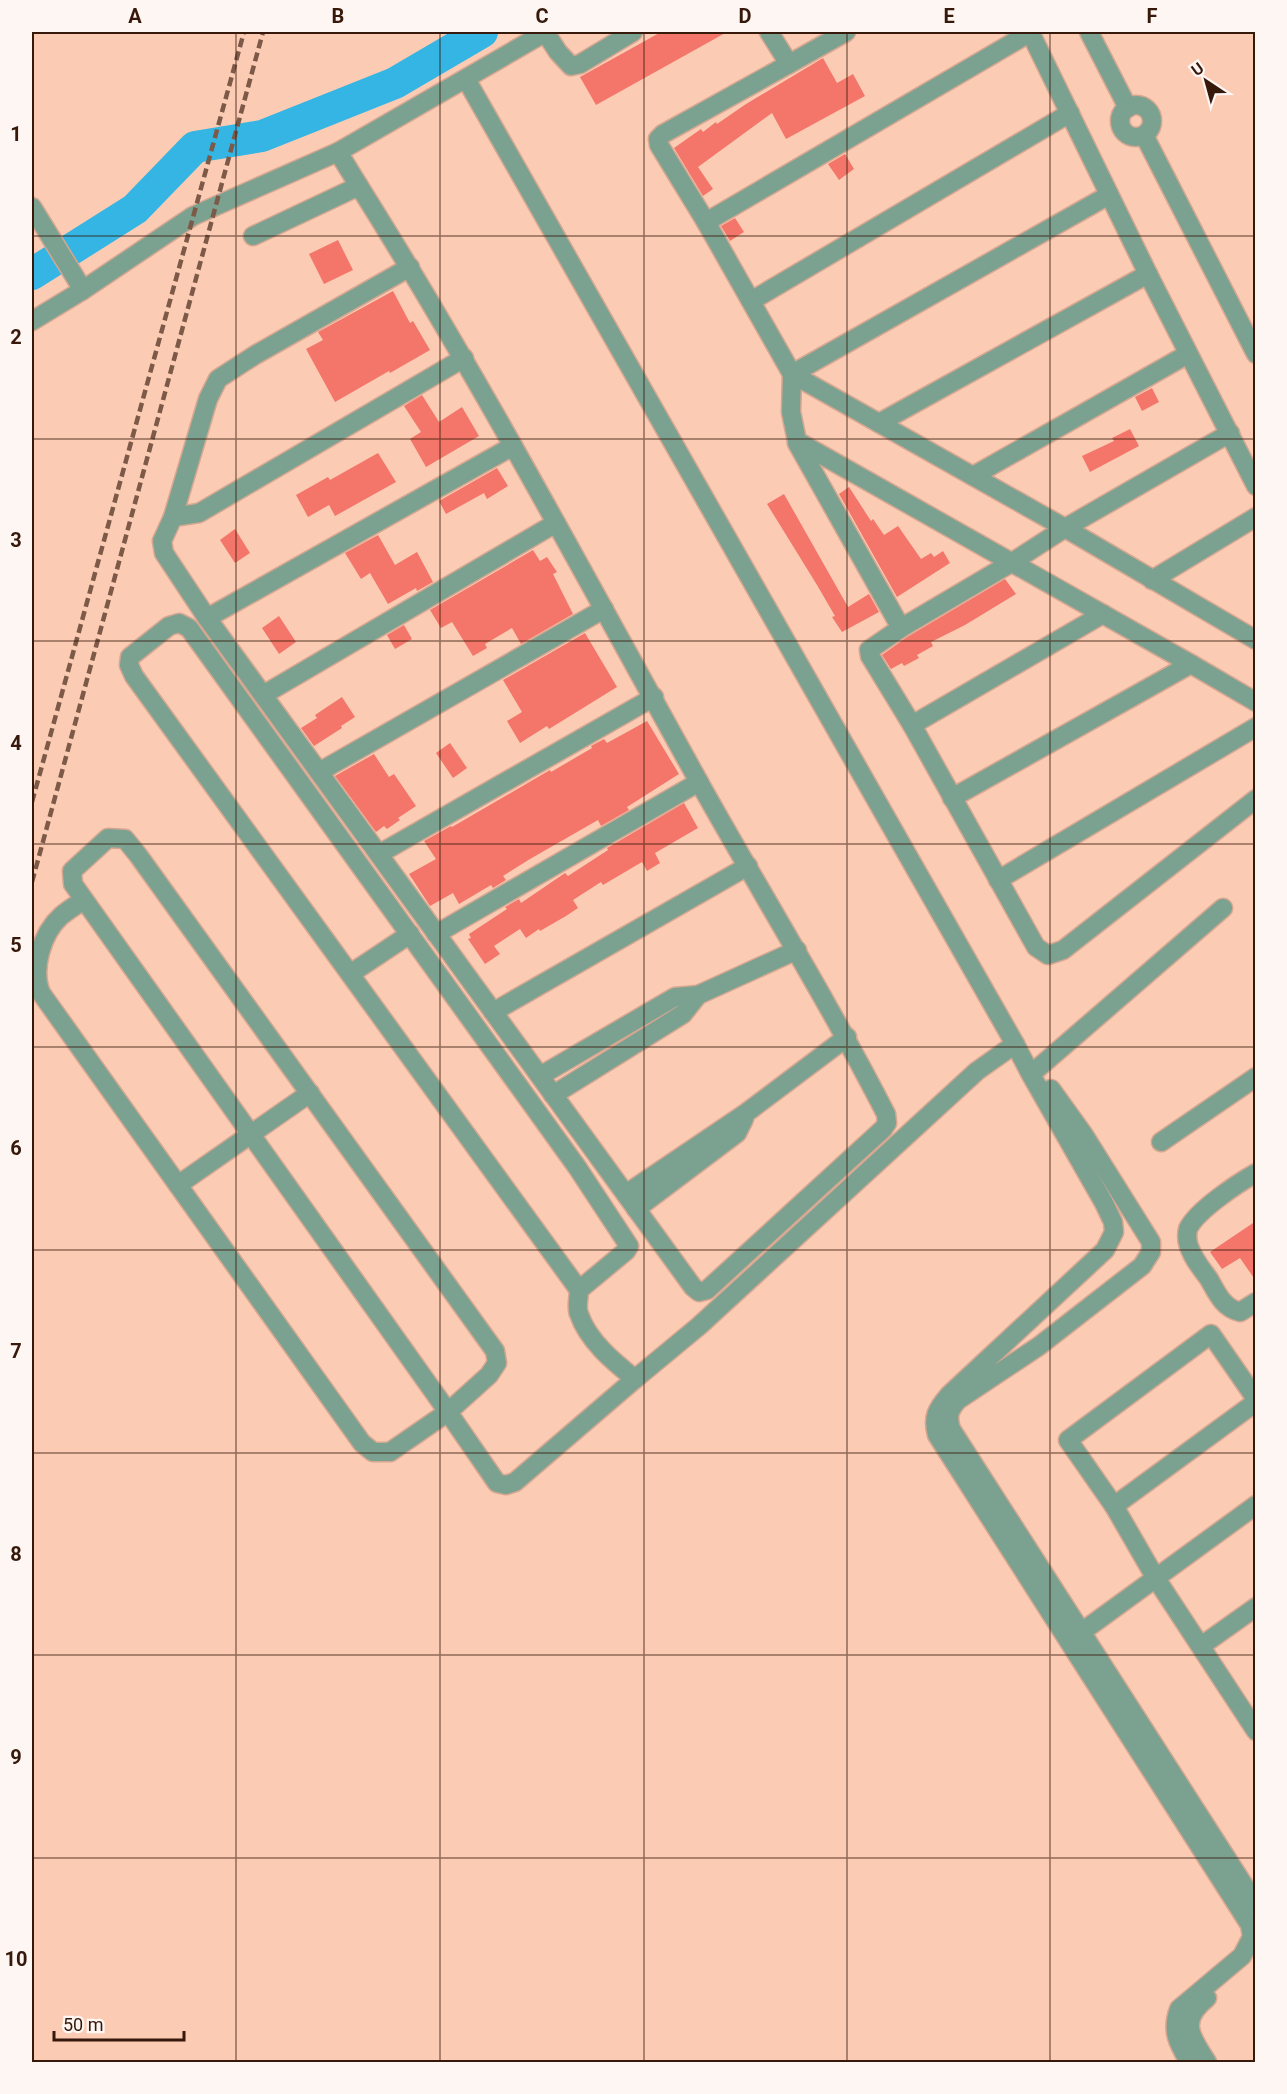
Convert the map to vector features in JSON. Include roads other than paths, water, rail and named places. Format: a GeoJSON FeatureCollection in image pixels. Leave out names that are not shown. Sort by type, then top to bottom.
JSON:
{"type":"FeatureCollection","features":[{"type":"Feature","properties":{"kind":"street"},"geometry":{"type":"LineString","coordinates":[[253,236],[465,79],[549,38],[571,66],[580,64],[633,32]]}},
{"type":"Feature","properties":{"kind":"street"},"geometry":{"type":"LineString","coordinates":[[769,32],[789,64]]}},
{"type":"Feature","properties":{"kind":"street"},"geometry":{"type":"LineString","coordinates":[[846,32],[815,39],[789,64],[663,134],[658,139],[659,145],[706,222],[792,374],[792,412],[796,441],[901,627]]}},
{"type":"Feature","properties":{"kind":"street"},"geometry":{"type":"LineString","coordinates":[[706,222],[1031,32],[1148,274],[1256,486]]}},
{"type":"Feature","properties":{"kind":"street"},"geometry":{"type":"LineString","coordinates":[[1089,32],[1128,108],[1121,118],[1122,130],[1132,136],[1144,135],[1256,354]]}},
{"type":"Feature","properties":{"kind":"street"},"geometry":{"type":"LineString","coordinates":[[465,79],[1015,1044],[1090,1145],[1151,1242],[1151,1252],[1142,1266],[1133,1274],[1039,1346],[958,1400],[951,1407],[948,1416],[951,1429],[1250,1925],[1252,1937],[1242,1956],[1179,2009],[1174,2022],[1175,2034],[1189,2062]]}},
{"type":"Feature","properties":{"kind":"street"},"geometry":{"type":"LineString","coordinates":[[751,301],[1070,112]]}},
{"type":"Feature","properties":{"kind":"street"},"geometry":{"type":"LineString","coordinates":[[347,167],[410,267],[464,358],[654,697],[699,782],[847,1038],[886,1114],[887,1123],[883,1129],[707,1290],[699,1292],[693,1287],[207,618],[164,553],[162,541],[173,517],[208,399],[218,379],[255,355],[410,267]]}},
{"type":"Feature","properties":{"kind":"street"},"geometry":{"type":"LineString","coordinates":[[32,321],[80,284],[193,216],[347,167]]}},
{"type":"Feature","properties":{"kind":"street"},"geometry":{"type":"LineString","coordinates":[[792,374],[1109,195]]}},
{"type":"Feature","properties":{"kind":"street"},"geometry":{"type":"LineString","coordinates":[[32,207],[80,284]]}},
{"type":"Feature","properties":{"kind":"street"},"geometry":{"type":"LineString","coordinates":[[879,423],[1148,274]]}},
{"type":"Feature","properties":{"kind":"street"},"geometry":{"type":"LineString","coordinates":[[973,476],[1188,354]]}},
{"type":"Feature","properties":{"kind":"street"},"geometry":{"type":"LineString","coordinates":[[173,517],[198,513],[464,358]]}},
{"type":"Feature","properties":{"kind":"street"},"geometry":{"type":"LineString","coordinates":[[792,374],[1065,528],[1256,640]]}},
{"type":"Feature","properties":{"kind":"street"},"geometry":{"type":"LineString","coordinates":[[1230,433],[1065,528],[1011,563],[901,627],[869,650],[870,656],[912,725],[1036,947],[1048,955],[1063,950],[1256,800]]}},
{"type":"Feature","properties":{"kind":"street"},"geometry":{"type":"LineString","coordinates":[[796,441],[1256,702]]}},
{"type":"Feature","properties":{"kind":"street"},"geometry":{"type":"LineString","coordinates":[[207,618],[513,446]]}},
{"type":"Feature","properties":{"kind":"street"},"geometry":{"type":"LineString","coordinates":[[1152,580],[1256,517]]}},
{"type":"Feature","properties":{"kind":"street"},"geometry":{"type":"LineString","coordinates":[[263,695],[556,523]]}},
{"type":"Feature","properties":{"kind":"street"},"geometry":{"type":"LineString","coordinates":[[319,772],[604,609]]}},
{"type":"Feature","properties":{"kind":"street"},"geometry":{"type":"LineString","coordinates":[[912,725],[1103,614]]}},
{"type":"Feature","properties":{"kind":"street"},"geometry":{"type":"LineString","coordinates":[[1238,630],[1256,619]]}},
{"type":"Feature","properties":{"kind":"street"},"geometry":{"type":"LineString","coordinates":[[579,1290],[629,1246],[577,1167],[189,628],[179,623],[169,626],[130,657],[129,665],[134,675],[579,1290],[578,1312],[592,1336],[614,1362],[635,1379]]}},
{"type":"Feature","properties":{"kind":"street"},"geometry":{"type":"LineString","coordinates":[[952,798],[1191,664]]}},
{"type":"Feature","properties":{"kind":"street"},"geometry":{"type":"LineString","coordinates":[[379,854],[654,697]]}},
{"type":"Feature","properties":{"kind":"street"},"geometry":{"type":"LineString","coordinates":[[998,880],[1256,727]]}},
{"type":"Feature","properties":{"kind":"street"},"geometry":{"type":"LineString","coordinates":[[436,934],[699,782]]}},
{"type":"Feature","properties":{"kind":"street"},"geometry":{"type":"LineString","coordinates":[[84,900],[61,916],[47,933],[39,961],[38,985],[41,993],[362,1443],[374,1452],[390,1452],[448,1413],[489,1375],[497,1363],[495,1351],[125,838],[108,838],[72,871],[73,884],[448,1413],[497,1483],[506,1485],[515,1482],[699,1326],[977,1071],[1015,1044]]}},
{"type":"Feature","properties":{"kind":"street"},"geometry":{"type":"LineString","coordinates":[[493,1012],[748,866]]}},
{"type":"Feature","properties":{"kind":"street"},"geometry":{"type":"LineString","coordinates":[[1223,908],[1031,1066],[1030,1073],[1104,1203],[1113,1222],[1114,1232],[1105,1250],[1082,1274],[944,1401],[934,1416],[934,1426],[937,1436],[1256,1905]]}},
{"type":"Feature","properties":{"kind":"street"},"geometry":{"type":"LineString","coordinates":[[350,974],[410,934]]}},
{"type":"Feature","properties":{"kind":"street"},"geometry":{"type":"LineString","coordinates":[[540,1076],[675,997],[698,995],[797,950]]}},
{"type":"Feature","properties":{"kind":"street"},"geometry":{"type":"LineString","coordinates":[[554,1095],[683,1014],[698,995]]}},
{"type":"Feature","properties":{"kind":"street"},"geometry":{"type":"LineString","coordinates":[[631,1201],[847,1038]]}},
{"type":"Feature","properties":{"kind":"street"},"geometry":{"type":"LineString","coordinates":[[1161,1142],[1256,1077]]}},
{"type":"Feature","properties":{"kind":"street"},"geometry":{"type":"LineString","coordinates":[[178,1185],[310,1093]]}},
{"type":"Feature","properties":{"kind":"street"},"geometry":{"type":"LineString","coordinates":[[1256,1173],[1238,1183],[1202,1212],[1188,1230],[1188,1242],[1192,1254],[1224,1304],[1240,1312],[1256,1302]]}},
{"type":"Feature","properties":{"kind":"street"},"geometry":{"type":"LineString","coordinates":[[1114,1506],[1256,1401],[1211,1334],[1068,1440],[1114,1506],[1155,1577],[1253,1720]]}},
{"type":"Feature","properties":{"kind":"street"},"geometry":{"type":"LineString","coordinates":[[1075,1637],[1256,1505]]}},
{"type":"Feature","properties":{"kind":"street"},"geometry":{"type":"LineString","coordinates":[[1201,1646],[1256,1606]]}},
{"type":"Feature","properties":{"kind":"street"},"geometry":{"type":"LineString","coordinates":[[1207,2062],[1190,2035],[1189,2022],[1192,2013],[1199,2004],[1256,1956]]}},
{"type":"Feature","properties":{"kind":"waterway"},"geometry":{"type":"LineString","coordinates":[[32,274],[135,209],[195,147],[262,136],[395,83],[482,32]]}},
{"type":"Feature","properties":{"kind":"railway"},"geometry":{"type":"LineString","coordinates":[[32,802],[244,32]]}},
{"type":"Feature","properties":{"kind":"railway"},"geometry":{"type":"LineString","coordinates":[[32,882],[263,32]]}}]}
